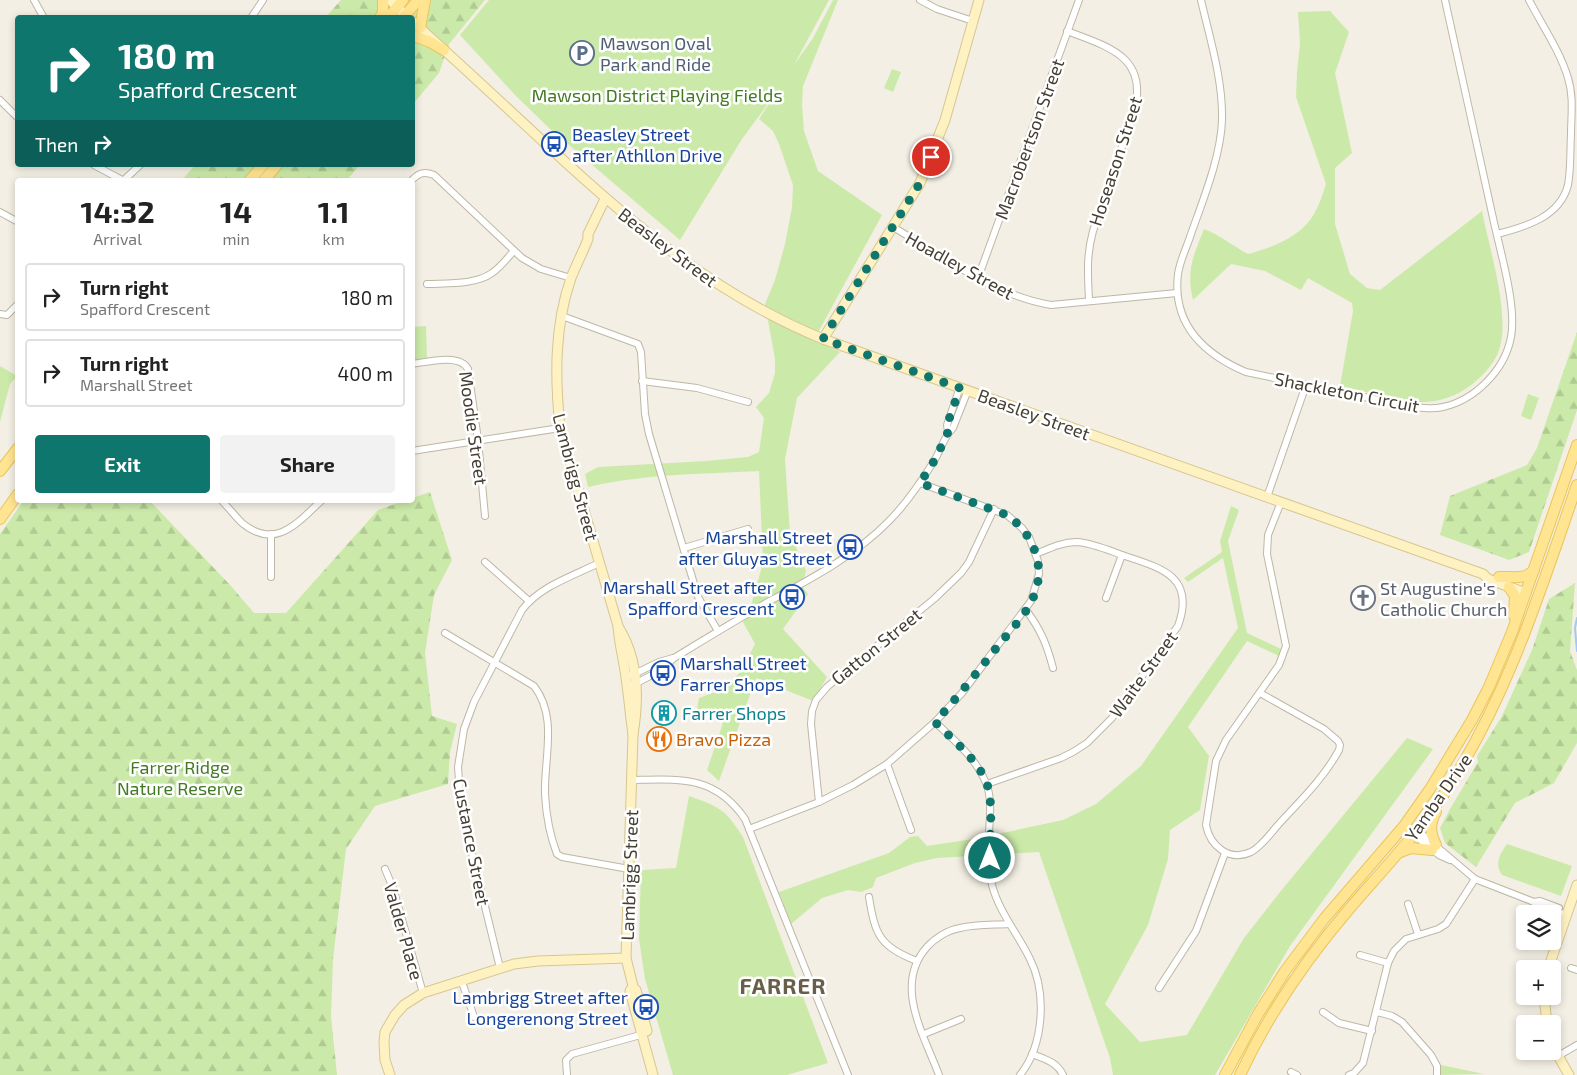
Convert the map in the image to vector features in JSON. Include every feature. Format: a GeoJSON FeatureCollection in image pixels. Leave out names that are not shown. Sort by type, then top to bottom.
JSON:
{"type":"FeatureCollection","features":[{"type":"Feature","properties":{"kind":"main road"},"geometry":{"type":"LineString","coordinates":[[382,15],[383,0]]}},
{"type":"Feature","properties":{"kind":"main road"},"geometry":{"type":"LineString","coordinates":[[413,15],[418,0]]}},
{"type":"Feature","properties":{"kind":"main road"},"geometry":{"type":"LineString","coordinates":[[414,15],[424,0]]}},
{"type":"Feature","properties":{"kind":"main road"},"geometry":{"type":"LineString","coordinates":[[390,15],[397,2]]}},
{"type":"Feature","properties":{"kind":"main road"},"geometry":{"type":"LineString","coordinates":[[415,27],[430,42],[444,50]]}},
{"type":"Feature","properties":{"kind":"main road"},"geometry":{"type":"LineString","coordinates":[[252,178],[261,167]]}},
{"type":"Feature","properties":{"kind":"main road"},"geometry":{"type":"LineString","coordinates":[[266,178],[275,167]]}},
{"type":"Feature","properties":{"kind":"main road"},"geometry":{"type":"LineString","coordinates":[[1512,632],[1577,445]]}},
{"type":"Feature","properties":{"kind":"main road"},"geometry":{"type":"LineString","coordinates":[[0,471],[15,452]]}},
{"type":"Feature","properties":{"kind":"main road","name":"Yamba Drive"},"geometry":{"type":"LineString","coordinates":[[1240,1075],[1261,1034],[1299,973],[1332,929],[1400,852],[1443,795],[1468,756],[1516,659],[1577,485]]}},
{"type":"Feature","properties":{"kind":"main road"},"geometry":{"type":"LineString","coordinates":[[0,519],[15,498]]}},
{"type":"Feature","properties":{"kind":"main road"},"geometry":{"type":"LineString","coordinates":[[1499,578],[1521,578],[1534,570]]}},
{"type":"Feature","properties":{"kind":"main road"},"geometry":{"type":"LineString","coordinates":[[1509,587],[1515,596],[1512,632]]}},
{"type":"Feature","properties":{"kind":"main road"},"geometry":{"type":"LineString","coordinates":[[1527,591],[1539,595]]}},
{"type":"Feature","properties":{"kind":"main road","name":"Yamba Drive"},"geometry":{"type":"LineString","coordinates":[[1225,1075],[1258,1014],[1299,952],[1335,906],[1405,825],[1430,789],[1472,720],[1492,680],[1512,632]]}},
{"type":"Feature","properties":{"kind":"main road"},"geometry":{"type":"LineString","coordinates":[[1400,852],[1411,848],[1434,848],[1431,824],[1443,795]]}},
{"type":"Feature","properties":{"kind":"main road"},"geometry":{"type":"LineString","coordinates":[[1405,825],[1415,832]]}},
{"type":"Feature","properties":{"kind":"street"},"geometry":{"type":"LineString","coordinates":[[34,0],[42,15]]}},
{"type":"Feature","properties":{"kind":"street"},"geometry":{"type":"LineString","coordinates":[[253,15],[263,0]]}},
{"type":"Feature","properties":{"kind":"street"},"geometry":{"type":"LineString","coordinates":[[920,0],[937,9],[973,21]]}},
{"type":"Feature","properties":{"kind":"street"},"geometry":{"type":"LineString","coordinates":[[823,339],[920,183],[945,120],[980,0]]}},
{"type":"Feature","properties":{"kind":"street","name":"Macrobertson Street"},"geometry":{"type":"LineString","coordinates":[[978,278],[1079,0]]}},
{"type":"Feature","properties":{"kind":"street","name":"Shackleton Circuit"},"geometry":{"type":"LineString","coordinates":[[1201,0],[1216,67],[1222,121],[1211,179],[1181,262],[1177,293],[1189,328],[1199,342],[1214,355],[1246,372],[1422,408],[1449,405],[1462,400],[1481,387],[1495,373],[1504,356],[1511,339],[1513,321],[1497,234],[1445,0]]}},
{"type":"Feature","properties":{"kind":"street"},"geometry":{"type":"LineString","coordinates":[[1497,234],[1516,229],[1547,214],[1556,207],[1563,198],[1570,175],[1571,94],[1568,79],[1554,47],[1529,0]]}},
{"type":"Feature","properties":{"kind":"street"},"geometry":{"type":"LineString","coordinates":[[397,2],[405,15]]}},
{"type":"Feature","properties":{"kind":"street","name":"Hoseason Street"},"geometry":{"type":"LineString","coordinates":[[1068,31],[1111,48],[1123,57],[1132,69],[1138,82],[1139,96],[1089,246],[1087,261],[1089,301]]}},
{"type":"Feature","properties":{"kind":"street","name":"Beasley Street"},"geometry":{"type":"LineString","coordinates":[[444,50],[607,200],[673,254],[709,280],[779,320],[823,339],[1482,574],[1489,574],[1527,591]]}},
{"type":"Feature","properties":{"kind":"street"},"geometry":{"type":"LineString","coordinates":[[0,100],[15,115]]}},
{"type":"Feature","properties":{"kind":"street"},"geometry":{"type":"LineString","coordinates":[[98,167],[119,178]]}},
{"type":"Feature","properties":{"kind":"street"},"geometry":{"type":"LineString","coordinates":[[125,178],[138,167]]}},
{"type":"Feature","properties":{"kind":"street"},"geometry":{"type":"LineString","coordinates":[[414,178],[423,172],[434,175],[514,251],[540,268],[571,278]]}},
{"type":"Feature","properties":{"kind":"street","name":"Lambrigg Street"},"geometry":{"type":"LineString","coordinates":[[607,200],[588,234],[588,239],[571,278],[562,316],[556,359],[560,428],[618,626],[619,642],[632,686],[630,714],[634,734],[626,958],[632,986],[630,991],[660,1075]]}},
{"type":"Feature","properties":{"kind":"street"},"geometry":{"type":"LineString","coordinates":[[0,212],[15,220]]}},
{"type":"Feature","properties":{"kind":"street","name":"Hoadley Street"},"geometry":{"type":"LineString","coordinates":[[893,227],[996,288],[1032,302],[1051,305],[1177,293]]}},
{"type":"Feature","properties":{"kind":"street"},"geometry":{"type":"LineString","coordinates":[[428,284],[474,281],[484,278],[498,269],[514,251]]}},
{"type":"Feature","properties":{"kind":"street"},"geometry":{"type":"LineString","coordinates":[[0,314],[7,315],[15,307]]}},
{"type":"Feature","properties":{"kind":"street"},"geometry":{"type":"LineString","coordinates":[[562,316],[638,344],[641,352],[645,414],[649,434],[698,597],[718,631]]}},
{"type":"Feature","properties":{"kind":"street","name":"Moodie Street"},"geometry":{"type":"LineString","coordinates":[[415,364],[459,360],[465,364],[470,376],[485,516]]}},
{"type":"Feature","properties":{"kind":"street"},"geometry":{"type":"LineString","coordinates":[[642,382],[697,388],[748,402]]}},
{"type":"Feature","properties":{"kind":"street"},"geometry":{"type":"LineString","coordinates":[[1267,497],[1306,385]]}},
{"type":"Feature","properties":{"kind":"street"},"geometry":{"type":"LineString","coordinates":[[632,686],[662,669],[674,658],[842,558],[868,540],[905,504],[936,458],[948,432],[947,425],[964,389]]}},
{"type":"Feature","properties":{"kind":"street"},"geometry":{"type":"LineString","coordinates":[[415,450],[560,428]]}},
{"type":"Feature","properties":{"kind":"street"},"geometry":{"type":"LineString","coordinates":[[750,829],[819,802],[887,764],[935,722],[962,693],[1026,610],[1036,588],[1039,574],[1036,554],[1029,537],[1022,528],[1007,515],[994,509],[920,483]]}},
{"type":"Feature","properties":{"kind":"street"},"geometry":{"type":"LineString","coordinates":[[1260,693],[1324,729],[1334,736],[1340,745],[1335,756],[1308,791],[1257,847],[1242,854],[1225,853],[1212,842],[1206,825],[1216,761],[1226,740],[1279,666],[1286,646],[1266,554],[1268,535],[1281,502]]}},
{"type":"Feature","properties":{"kind":"street"},"geometry":{"type":"LineString","coordinates":[[224,503],[243,523],[260,532],[271,534],[281,534],[290,529],[319,503]]}},
{"type":"Feature","properties":{"kind":"street","name":"Gatton Street"},"geometry":{"type":"LineString","coordinates":[[819,802],[811,724],[812,711],[816,700],[836,678],[934,599],[961,573],[969,562],[994,509]]}},
{"type":"Feature","properties":{"kind":"street"},"geometry":{"type":"LineString","coordinates":[[684,548],[748,529]]}},
{"type":"Feature","properties":{"kind":"street"},"geometry":{"type":"LineString","coordinates":[[271,534],[271,576]]}},
{"type":"Feature","properties":{"kind":"street","name":"Waite Street"},"geometry":{"type":"LineString","coordinates":[[987,784],[1061,758],[1087,743],[1112,718],[1178,626],[1182,615],[1184,602],[1182,591],[1177,582],[1160,568],[1077,542],[1055,546],[1036,554]]}},
{"type":"Feature","properties":{"kind":"street"},"geometry":{"type":"LineString","coordinates":[[1106,598],[1122,555]]}},
{"type":"Feature","properties":{"kind":"street"},"geometry":{"type":"LineString","coordinates":[[485,562],[529,601]]}},
{"type":"Feature","properties":{"kind":"street","name":"Custance Street"},"geometry":{"type":"LineString","coordinates":[[500,968],[461,808],[458,780],[460,750],[464,729],[474,702],[522,610],[529,601],[551,586],[600,563]]}},
{"type":"Feature","properties":{"kind":"street","name":"Beasley Street"},"geometry":{"type":"LineString","coordinates":[[1482,574],[1488,579],[1509,587],[1527,591]]}},
{"type":"Feature","properties":{"kind":"street"},"geometry":{"type":"LineString","coordinates":[[1026,610],[1039,627],[1047,645],[1053,668]]}},
{"type":"Feature","properties":{"kind":"street"},"geometry":{"type":"LineString","coordinates":[[445,633],[534,686],[544,701],[548,730],[545,794],[549,824],[557,854],[562,857],[629,869]]}},
{"type":"Feature","properties":{"kind":"street"},"geometry":{"type":"LineString","coordinates":[[630,676],[659,662],[674,658]]}},
{"type":"Feature","properties":{"kind":"street"},"geometry":{"type":"LineString","coordinates":[[935,722],[973,761],[987,784],[990,805],[992,884],[1009,924],[1030,960],[1039,989],[1039,1022],[1032,1054],[1020,1075]]}},
{"type":"Feature","properties":{"kind":"street"},"geometry":{"type":"LineString","coordinates":[[887,764],[910,830]]}},
{"type":"Feature","properties":{"kind":"street"},"geometry":{"type":"LineString","coordinates":[[632,780],[679,779],[696,781],[710,787],[730,800],[739,810],[750,829],[848,1075]]}},
{"type":"Feature","properties":{"kind":"street"},"geometry":{"type":"LineString","coordinates":[[1415,832],[1477,880],[1534,902],[1540,901],[1567,913]]}},
{"type":"Feature","properties":{"kind":"street"},"geometry":{"type":"LineString","coordinates":[[1159,988],[1196,931],[1225,853]]}},
{"type":"Feature","properties":{"kind":"street","name":"Valder Place"},"geometry":{"type":"LineString","coordinates":[[385,870],[394,888],[423,993]]}},
{"type":"Feature","properties":{"kind":"street"},"geometry":{"type":"LineString","coordinates":[[1349,1075],[1354,1073],[1363,1063],[1378,1012],[1388,963],[1399,944],[1406,939],[1438,929],[1446,924],[1477,880]]}},
{"type":"Feature","properties":{"kind":"street"},"geometry":{"type":"LineString","coordinates":[[1551,960],[1577,885]]}},
{"type":"Feature","properties":{"kind":"street"},"geometry":{"type":"LineString","coordinates":[[869,897],[876,927],[884,942],[899,954],[917,961]]}},
{"type":"Feature","properties":{"kind":"street"},"geometry":{"type":"LineString","coordinates":[[1408,904],[1418,934]]}},
{"type":"Feature","properties":{"kind":"street"},"geometry":{"type":"LineString","coordinates":[[940,1075],[911,998],[912,978],[917,961],[929,945],[947,932],[959,928],[1009,924]]}},
{"type":"Feature","properties":{"kind":"street"},"geometry":{"type":"LineString","coordinates":[[1360,955],[1388,963]]}},
{"type":"Feature","properties":{"kind":"street"},"geometry":{"type":"LineString","coordinates":[[390,1075],[385,1060],[385,1032],[400,1010],[423,993],[462,982],[500,968],[526,962],[626,958]]}},
{"type":"Feature","properties":{"kind":"street"},"geometry":{"type":"LineString","coordinates":[[462,982],[474,1017]]}},
{"type":"Feature","properties":{"kind":"street"},"geometry":{"type":"LineString","coordinates":[[1323,1012],[1339,1023],[1372,1031]]}},
{"type":"Feature","properties":{"kind":"street"},"geometry":{"type":"LineString","coordinates":[[1378,1012],[1392,1016],[1402,1022],[1431,1055],[1437,1066],[1438,1075]]}},
{"type":"Feature","properties":{"kind":"street"},"geometry":{"type":"LineString","coordinates":[[924,1034],[961,1019]]}},
{"type":"Feature","properties":{"kind":"street"},"geometry":{"type":"LineString","coordinates":[[567,1075],[566,1060],[572,1054],[644,1034]]}},
{"type":"Feature","properties":{"kind":"street","name":"Lambrigg Street"},"geometry":{"type":"LineString","coordinates":[[644,1034],[653,1075]]}},
{"type":"Feature","properties":{"kind":"street"},"geometry":{"type":"LineString","coordinates":[[1561,1054],[1577,1045]]}},
{"type":"Feature","properties":{"kind":"street"},"geometry":{"type":"LineString","coordinates":[[1032,1054],[1054,1063],[1064,1075]]}},
{"type":"Feature","properties":{"kind":"street"},"geometry":{"type":"LineString","coordinates":[[1560,1060],[1568,1075]]}},
{"type":"Feature","properties":{"kind":"green space"},"geometry":{"type":"Polygon","coordinates":[[[341,0],[485,0],[449,44],[439,73],[415,102],[415,15],[328,15],[341,0]]]}},
{"type":"Feature","properties":{"kind":"green space","name":"Mawson District Playing Fields"},"geometry":{"type":"Polygon","coordinates":[[[489,0],[829,0],[794,65],[813,38],[833,0],[838,0],[803,86],[804,131],[818,171],[882,215],[814,340],[840,352],[797,398],[785,459],[790,533],[806,571],[802,586],[808,594],[783,629],[827,677],[813,701],[756,678],[719,781],[707,770],[722,726],[724,711],[697,709],[699,698],[726,688],[741,671],[755,644],[743,622],[752,602],[763,563],[759,471],[651,477],[588,487],[585,474],[598,467],[706,461],[748,457],[759,452],[764,418],[756,407],[769,393],[775,373],[775,359],[765,304],[775,280],[785,244],[792,207],[793,185],[779,144],[773,131],[759,119],[776,93],[742,139],[680,240],[548,127],[515,95],[460,35],[489,0]]]}},
{"type":"Feature","properties":{"kind":"green space"},"geometry":{"type":"Polygon","coordinates":[[[1330,11],[1349,32],[1335,73],[1352,153],[1335,168],[1335,224],[1350,274],[1367,288],[1380,290],[1482,211],[1498,281],[1501,301],[1502,336],[1499,350],[1493,363],[1487,370],[1466,389],[1447,398],[1426,402],[1405,401],[1340,386],[1353,311],[1352,303],[1308,278],[1301,290],[1265,271],[1231,264],[1193,300],[1190,280],[1192,264],[1204,229],[1216,234],[1248,254],[1276,245],[1294,235],[1309,222],[1318,207],[1326,184],[1296,97],[1300,43],[1298,12],[1330,11]]]}},
{"type":"Feature","properties":{"kind":"green space"},"geometry":{"type":"Polygon","coordinates":[[[892,69],[901,72],[893,92],[884,88],[892,69]]]}},
{"type":"Feature","properties":{"kind":"green space"},"geometry":{"type":"Polygon","coordinates":[[[193,167],[358,167],[349,178],[184,178],[193,167]]]}},
{"type":"Feature","properties":{"kind":"green space"},"geometry":{"type":"Polygon","coordinates":[[[426,326],[427,358],[415,360],[415,327],[426,326]]]}},
{"type":"Feature","properties":{"kind":"green space"},"geometry":{"type":"Polygon","coordinates":[[[1577,332],[1577,410],[1529,552],[1509,560],[1440,535],[1450,496],[1527,465],[1537,448],[1577,332]]]}},
{"type":"Feature","properties":{"kind":"green space"},"geometry":{"type":"Polygon","coordinates":[[[0,366],[15,375],[15,378],[10,384],[0,422],[0,366]]]}},
{"type":"Feature","properties":{"kind":"green space"},"geometry":{"type":"Polygon","coordinates":[[[1528,394],[1539,398],[1531,420],[1521,416],[1528,394]]]}},
{"type":"Feature","properties":{"kind":"green space","name":"Farrer Ridge Nature Reserve"},"geometry":{"type":"Polygon","coordinates":[[[430,492],[452,560],[434,595],[425,653],[432,716],[457,724],[450,752],[448,784],[375,806],[346,849],[333,959],[331,1016],[337,1075],[0,1075],[0,534],[22,503],[152,503],[231,586],[254,613],[286,613],[378,510],[398,503],[415,503],[415,497],[430,492]]]}},
{"type":"Feature","properties":{"kind":"green space"},"geometry":{"type":"Polygon","coordinates":[[[1231,506],[1239,510],[1228,541],[1247,633],[1281,649],[1279,656],[1247,641],[1188,727],[1209,756],[1200,810],[1170,830],[1168,859],[1148,925],[1105,1004],[1140,1042],[1187,1035],[1244,938],[1407,738],[1433,749],[1290,946],[1215,1075],[1113,1075],[1110,1058],[1039,852],[937,858],[915,863],[876,878],[873,887],[861,892],[848,890],[822,898],[791,924],[779,892],[889,853],[910,837],[918,836],[927,846],[979,838],[1063,820],[1096,804],[1141,766],[1238,628],[1223,558],[1188,582],[1184,578],[1222,552],[1220,541],[1231,506]]]}},
{"type":"Feature","properties":{"kind":"green space"},"geometry":{"type":"Polygon","coordinates":[[[1575,583],[1570,651],[1577,670],[1577,743],[1554,783],[1515,803],[1476,867],[1445,843],[1440,828],[1478,762],[1477,756],[1502,716],[1532,650],[1549,599],[1575,583]]]}},
{"type":"Feature","properties":{"kind":"green space"},"geometry":{"type":"Polygon","coordinates":[[[689,796],[721,810],[743,837],[828,1063],[787,1075],[673,1075],[645,979],[639,939],[641,870],[676,868],[689,796]]]}},
{"type":"Feature","properties":{"kind":"green space"},"geometry":{"type":"Polygon","coordinates":[[[1507,844],[1572,866],[1561,896],[1502,875],[1498,863],[1500,855],[1507,844]]]}},
{"type":"Feature","properties":{"kind":"green space"},"geometry":{"type":"Polygon","coordinates":[[[1441,1065],[1484,1074],[1440,1075],[1441,1065]]]}},
{"type":"Feature","properties":{"kind":"waterway"},"geometry":{"type":"LineString","coordinates":[[1577,618],[1575,628],[1577,651]]}},
{"type":"Feature","properties":{"kind":"place","name":"Mawson Oval Park and Ride"},"geometry":{"type":"Point","coordinates":[582,53]}},
{"type":"Feature","properties":{"kind":"place","name":"Beasley Street after Athllon Drive"},"geometry":{"type":"Point","coordinates":[554,144]}},
{"type":"Feature","properties":{"kind":"place","name":"Marshall Street after Gluyas Street"},"geometry":{"type":"Point","coordinates":[850,547]}},
{"type":"Feature","properties":{"kind":"place","name":"Marshall Street after Spafford Crescent"},"geometry":{"type":"Point","coordinates":[792,597]}},
{"type":"Feature","properties":{"kind":"place","name":"St Augustine's Catholic Church"},"geometry":{"type":"Point","coordinates":[1363,598]}},
{"type":"Feature","properties":{"kind":"place","name":"Marshall Street Farrer Shops"},"geometry":{"type":"Point","coordinates":[663,673]}},
{"type":"Feature","properties":{"kind":"place","name":"Farrer Shops"},"geometry":{"type":"Point","coordinates":[664,713]}},
{"type":"Feature","properties":{"kind":"place","name":"Bravo Pizza"},"geometry":{"type":"Point","coordinates":[659,739]}},
{"type":"Feature","properties":{"kind":"place","name":"Lambrigg Street after Longerenong Street"},"geometry":{"type":"Point","coordinates":[646,1007]}},
{"type":"Feature","properties":{"kind":"district","name":"FARRER"},"geometry":{"type":"Point","coordinates":[783,985]}},
{"type":"Feature","properties":{"kind":"route"},"geometry":{"type":"LineString","coordinates":[[931,157],[920,183],[823,339],[960,388],[947,425],[948,432],[936,458],[920,483],[1007,515],[1015,520],[1029,537],[1036,554],[1039,574],[1032,601],[962,693],[935,722],[964,750],[987,784],[990,805],[990,858]]}}]}
